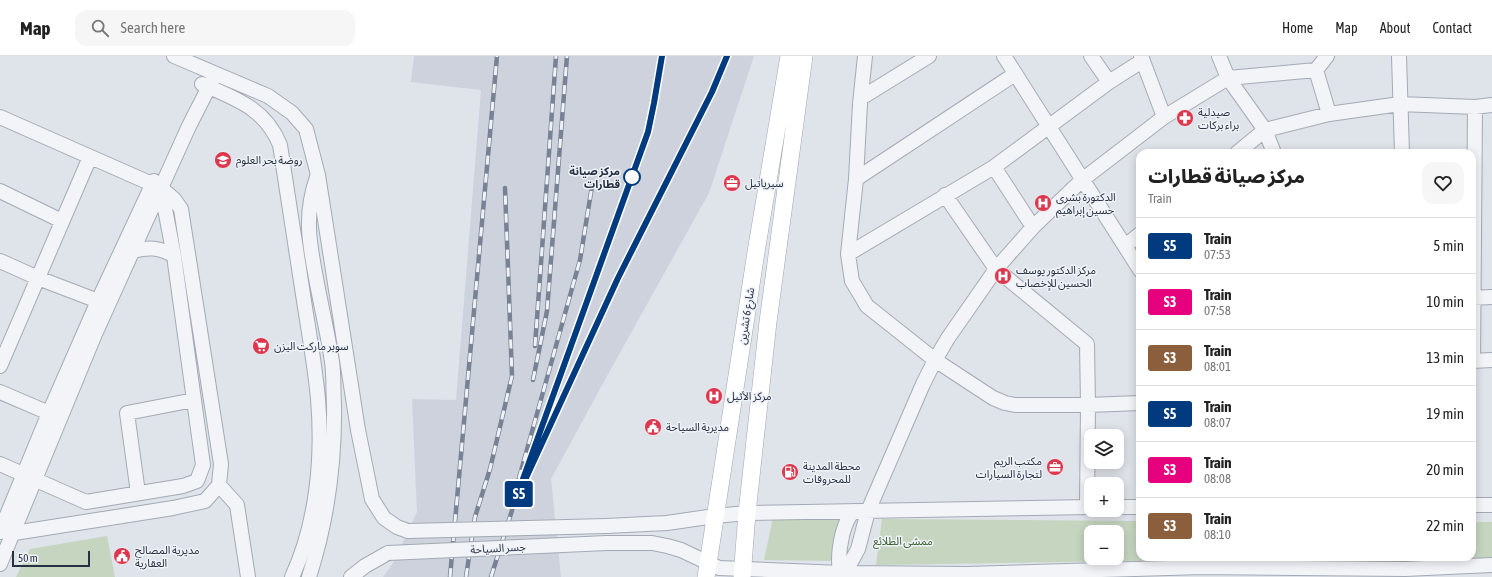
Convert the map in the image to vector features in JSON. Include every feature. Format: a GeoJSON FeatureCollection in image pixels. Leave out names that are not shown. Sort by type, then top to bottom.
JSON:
{"type":"FeatureCollection","features":[{"type":"Feature","properties":{"kind":"main road","name":"شارع 6 تشرين"},"geometry":{"type":"LineString","coordinates":[[707,570],[756,252],[789,56]]}},
{"type":"Feature","properties":{"kind":"main road","name":"شارع 6 تشرين"},"geometry":{"type":"LineString","coordinates":[[743,573],[747,514],[768,322],[804,56]]}},
{"type":"Feature","properties":{"kind":"street"},"geometry":{"type":"LineString","coordinates":[[174,56],[257,112],[267,122],[277,137],[280,145],[314,371],[320,427],[318,469],[313,511],[302,551],[292,577]]}},
{"type":"Feature","properties":{"kind":"street"},"geometry":{"type":"LineString","coordinates":[[865,56],[856,179],[848,254],[852,281],[867,306],[935,360],[993,398],[1005,403],[1015,405],[1136,403]]}},
{"type":"Feature","properties":{"kind":"street"},"geometry":{"type":"LineString","coordinates":[[861,98],[929,56]]}},
{"type":"Feature","properties":{"kind":"street"},"geometry":{"type":"LineString","coordinates":[[1004,56],[1136,264]]}},
{"type":"Feature","properties":{"kind":"street"},"geometry":{"type":"LineString","coordinates":[[1091,56],[1108,82]]}},
{"type":"Feature","properties":{"kind":"street"},"geometry":{"type":"LineString","coordinates":[[1219,56],[1228,78],[1265,130],[1272,149]]}},
{"type":"Feature","properties":{"kind":"street"},"geometry":{"type":"LineString","coordinates":[[841,575],[858,550],[861,511],[935,360],[948,338],[996,269],[1033,227],[1082,180],[1164,117],[1228,78],[1316,70],[1327,56]]}},
{"type":"Feature","properties":{"kind":"street"},"geometry":{"type":"LineString","coordinates":[[1399,56],[1402,149]]}},
{"type":"Feature","properties":{"kind":"street"},"geometry":{"type":"LineString","coordinates":[[848,254],[994,167],[1141,58],[1164,117]]}},
{"type":"Feature","properties":{"kind":"street"},"geometry":{"type":"LineString","coordinates":[[1316,70],[1329,114]]}},
{"type":"Feature","properties":{"kind":"street"},"geometry":{"type":"LineString","coordinates":[[856,179],[1015,74]]}},
{"type":"Feature","properties":{"kind":"street"},"geometry":{"type":"LineString","coordinates":[[209,79],[268,96],[284,106],[306,129],[318,175],[310,201],[308,226],[332,363],[334,440],[325,521],[309,577]]}},
{"type":"Feature","properties":{"kind":"street"},"geometry":{"type":"LineString","coordinates":[[30,477],[49,413],[98,301],[157,186],[209,79]]}},
{"type":"Feature","properties":{"kind":"street"},"geometry":{"type":"LineString","coordinates":[[1242,149],[1265,130],[1329,114],[1400,104],[1475,107],[1492,105]]}},
{"type":"Feature","properties":{"kind":"street"},"geometry":{"type":"LineString","coordinates":[[267,122],[284,106]]}},
{"type":"Feature","properties":{"kind":"street"},"geometry":{"type":"LineString","coordinates":[[1475,107],[1475,149]]}},
{"type":"Feature","properties":{"kind":"street"},"geometry":{"type":"LineString","coordinates":[[0,117],[157,186],[174,199],[181,209],[220,464],[219,485],[205,501],[174,508],[7,533]]}},
{"type":"Feature","properties":{"kind":"street"},"geometry":{"type":"LineString","coordinates":[[0,366],[90,157]]}},
{"type":"Feature","properties":{"kind":"street"},"geometry":{"type":"LineString","coordinates":[[994,167],[1033,227]]}},
{"type":"Feature","properties":{"kind":"street","name":"جسر السياحة"},"geometry":{"type":"LineString","coordinates":[[318,175],[361,446],[372,499],[384,518],[397,527],[408,531],[606,526],[667,523],[715,516],[747,514],[1084,507]]}},
{"type":"Feature","properties":{"kind":"street"},"geometry":{"type":"LineString","coordinates":[[0,564],[7,533],[30,477],[59,420],[92,341],[133,251],[157,186]]}},
{"type":"Feature","properties":{"kind":"street"},"geometry":{"type":"LineString","coordinates":[[0,464],[86,502],[183,486],[197,481],[203,465],[174,256],[157,186]]}},
{"type":"Feature","properties":{"kind":"street"},"geometry":{"type":"LineString","coordinates":[[0,191],[62,220]]}},
{"type":"Feature","properties":{"kind":"street"},"geometry":{"type":"LineString","coordinates":[[945,195],[996,269],[1087,344],[1089,477]]}},
{"type":"Feature","properties":{"kind":"street"},"geometry":{"type":"LineString","coordinates":[[1125,246],[1136,237]]}},
{"type":"Feature","properties":{"kind":"street"},"geometry":{"type":"LineString","coordinates":[[133,251],[158,248],[174,256]]}},
{"type":"Feature","properties":{"kind":"street"},"geometry":{"type":"LineString","coordinates":[[0,260],[38,278],[98,301]]}},
{"type":"Feature","properties":{"kind":"street"},"geometry":{"type":"LineString","coordinates":[[1476,298],[1492,297]]}},
{"type":"Feature","properties":{"kind":"street"},"geometry":{"type":"LineString","coordinates":[[1476,361],[1492,360]]}},
{"type":"Feature","properties":{"kind":"street"},"geometry":{"type":"LineString","coordinates":[[0,392],[49,413]]}},
{"type":"Feature","properties":{"kind":"street"},"geometry":{"type":"LineString","coordinates":[[138,493],[127,413],[194,400]]}},
{"type":"Feature","properties":{"kind":"street"},"geometry":{"type":"LineString","coordinates":[[219,485],[237,505],[248,577]]}},
{"type":"Feature","properties":{"kind":"street"},"geometry":{"type":"LineString","coordinates":[[1476,505],[1492,505]]}},
{"type":"Feature","properties":{"kind":"street"},"geometry":{"type":"LineString","coordinates":[[1124,507],[1136,507]]}},
{"type":"Feature","properties":{"kind":"street"},"geometry":{"type":"LineString","coordinates":[[841,575],[839,559],[844,530],[850,515],[861,511]]}},
{"type":"Feature","properties":{"kind":"street","name":"جسر السياحة"},"geometry":{"type":"LineString","coordinates":[[351,577],[365,566],[388,553],[607,543],[652,544],[666,546],[681,550],[707,570],[718,568],[743,573],[967,575],[1202,567],[1328,573],[1426,573],[1492,565]]}},
{"type":"Feature","properties":{"kind":"shaded area"},"geometry":{"type":"Polygon","coordinates":[[[414,56],[754,56],[709,193],[551,479],[561,577],[383,577],[393,563],[417,512],[412,399],[456,400],[481,90],[411,82],[414,56]]]}},
{"type":"Feature","properties":{"kind":"green space"},"geometry":{"type":"Polygon","coordinates":[[[773,518],[841,520],[834,561],[764,560],[773,518]]]}},
{"type":"Feature","properties":{"kind":"green space","name":"ممشى الطلائع"},"geometry":{"type":"Polygon","coordinates":[[[882,519],[1136,521],[1136,561],[1124,561],[1124,525],[1084,525],[1084,562],[876,565],[882,519]]]}},
{"type":"Feature","properties":{"kind":"green space"},"geometry":{"type":"Polygon","coordinates":[[[1476,522],[1492,522],[1492,562],[1240,563],[1240,561],[1476,561],[1476,522]]]}},
{"type":"Feature","properties":{"kind":"green space"},"geometry":{"type":"Polygon","coordinates":[[[107,536],[115,577],[16,577],[30,549],[107,536]]]}},
{"type":"Feature","properties":{"kind":"railway"},"geometry":{"type":"LineString","coordinates":[[450,577],[497,56]]}},
{"type":"Feature","properties":{"kind":"railway"},"geometry":{"type":"LineString","coordinates":[[535,346],[556,56]]}},
{"type":"Feature","properties":{"kind":"railway"},"geometry":{"type":"LineString","coordinates":[[533,380],[547,311],[567,56]]}},
{"type":"Feature","properties":{"kind":"railway"},"geometry":{"type":"LineString","coordinates":[[532,455],[648,132],[662,56]]}},
{"type":"Feature","properties":{"kind":"railway"},"geometry":{"type":"LineString","coordinates":[[491,577],[514,504],[618,278],[696,127],[727,56]]}},
{"type":"Feature","properties":{"kind":"railway"},"geometry":{"type":"LineString","coordinates":[[514,496],[580,260],[592,186]]}},
{"type":"Feature","properties":{"kind":"railway"},"geometry":{"type":"LineString","coordinates":[[466,577],[475,517],[490,469],[512,376],[505,188]]}},
{"type":"Feature","properties":{"kind":"train","name":"S5"},"geometry":{"type":"LineString","coordinates":[[662,56],[648,132],[514,504],[618,278],[696,127],[727,56]]}},
{"type":"Feature","properties":{"kind":"place","name":"صيدلية براء بركات"},"geometry":{"type":"Point","coordinates":[1185,118]}},
{"type":"Feature","properties":{"kind":"place","name":"روضة بحر العلوم"},"geometry":{"type":"Point","coordinates":[223,160]}},
{"type":"Feature","properties":{"kind":"place","name":"مركز صيانة قطارات"},"geometry":{"type":"Point","coordinates":[632,177]}},
{"type":"Feature","properties":{"kind":"place","name":"سيرياتيل"},"geometry":{"type":"Point","coordinates":[732,183]}},
{"type":"Feature","properties":{"kind":"place","name":"الدكتورة بشرى حسين إبراهيم"},"geometry":{"type":"Point","coordinates":[1043,203]}},
{"type":"Feature","properties":{"kind":"place","name":"مركز الدكتور يوسف الحسين للإخصاب"},"geometry":{"type":"Point","coordinates":[1003,276]}},
{"type":"Feature","properties":{"kind":"place","name":"سوبر ماركت اليزن"},"geometry":{"type":"Point","coordinates":[261,346]}},
{"type":"Feature","properties":{"kind":"place","name":"مركز الأثيل"},"geometry":{"type":"Point","coordinates":[714,396]}},
{"type":"Feature","properties":{"kind":"place","name":"مديرية السياحة"},"geometry":{"type":"Point","coordinates":[653,427]}},
{"type":"Feature","properties":{"kind":"place","name":"مكتب الريم لتجارة السيارات"},"geometry":{"type":"Point","coordinates":[1055,467]}},
{"type":"Feature","properties":{"kind":"place","name":"محطة المدينة للمحروقات"},"geometry":{"type":"Point","coordinates":[790,472]}},
{"type":"Feature","properties":{"kind":"place","name":"مديرية المصالح العقارية"},"geometry":{"type":"Point","coordinates":[122,556]}}]}
